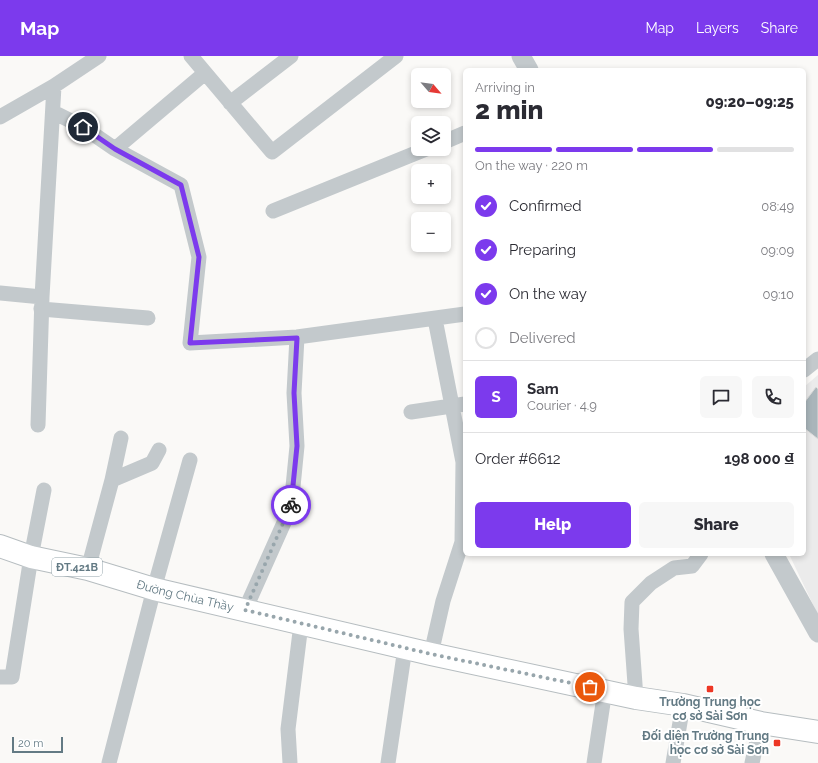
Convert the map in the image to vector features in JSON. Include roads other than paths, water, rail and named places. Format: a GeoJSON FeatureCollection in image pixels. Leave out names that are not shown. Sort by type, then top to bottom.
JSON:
{"type":"FeatureCollection","features":[{"type":"Feature","properties":{"kind":"main road","name":"Đường Chùa Thầy"},"geometry":{"type":"LineString","coordinates":[[0,546],[31,557],[88,569],[154,589],[431,654],[605,690],[636,698],[683,706],[761,723],[818,732]]}},
{"type":"Feature","properties":{"kind":"street"},"geometry":{"type":"LineString","coordinates":[[191,56],[272,152],[396,56]]}},
{"type":"Feature","properties":{"kind":"street"},"geometry":{"type":"LineString","coordinates":[[230,103],[291,56]]}},
{"type":"Feature","properties":{"kind":"street"},"geometry":{"type":"LineString","coordinates":[[522,56],[528,68]]}},
{"type":"Feature","properties":{"kind":"street"},"geometry":{"type":"LineString","coordinates":[[0,117],[54,86],[94,57]]}},
{"type":"Feature","properties":{"kind":"street"},"geometry":{"type":"LineString","coordinates":[[115,149],[205,73]]}},
{"type":"Feature","properties":{"kind":"street"},"geometry":{"type":"LineString","coordinates":[[38,425],[41,303],[54,86]]}},
{"type":"Feature","properties":{"kind":"street"},"geometry":{"type":"LineString","coordinates":[[53,112],[83,127],[115,149],[181,185],[199,257],[190,343],[297,338],[463,314]]}},
{"type":"Feature","properties":{"kind":"street"},"geometry":{"type":"LineString","coordinates":[[451,139],[463,134]]}},
{"type":"Feature","properties":{"kind":"street"},"geometry":{"type":"LineString","coordinates":[[273,211],[411,155]]}},
{"type":"Feature","properties":{"kind":"street"},"geometry":{"type":"LineString","coordinates":[[0,293],[41,303],[148,318]]}},
{"type":"Feature","properties":{"kind":"street"},"geometry":{"type":"LineString","coordinates":[[431,654],[443,601],[462,542],[463,462],[459,405],[435,319]]}},
{"type":"Feature","properties":{"kind":"street"},"geometry":{"type":"LineString","coordinates":[[245,610],[291,507],[297,446],[294,393],[297,338]]}},
{"type":"Feature","properties":{"kind":"street"},"geometry":{"type":"LineString","coordinates":[[806,368],[818,359]]}},
{"type":"Feature","properties":{"kind":"street"},"geometry":{"type":"LineString","coordinates":[[411,412],[459,405]]}},
{"type":"Feature","properties":{"kind":"street"},"geometry":{"type":"LineString","coordinates":[[88,569],[112,480],[121,438]]}},
{"type":"Feature","properties":{"kind":"street"},"geometry":{"type":"LineString","coordinates":[[112,480],[152,463],[159,450]]}},
{"type":"Feature","properties":{"kind":"street"},"geometry":{"type":"LineString","coordinates":[[109,763],[154,589],[190,460]]}},
{"type":"Feature","properties":{"kind":"street"},"geometry":{"type":"LineString","coordinates":[[0,677],[12,677],[31,557],[44,490]]}},
{"type":"Feature","properties":{"kind":"street"},"geometry":{"type":"LineString","coordinates":[[636,698],[631,629],[632,602],[651,583],[674,568],[692,566],[700,556]]}},
{"type":"Feature","properties":{"kind":"street"},"geometry":{"type":"LineString","coordinates":[[775,556],[818,633]]}},
{"type":"Feature","properties":{"kind":"street"},"geometry":{"type":"LineString","coordinates":[[290,763],[288,729],[301,624]]}},
{"type":"Feature","properties":{"kind":"street"},"geometry":{"type":"LineString","coordinates":[[388,763],[405,648]]}},
{"type":"Feature","properties":{"kind":"street"},"geometry":{"type":"LineString","coordinates":[[594,763],[605,690]]}},
{"type":"Feature","properties":{"kind":"street"},"geometry":{"type":"LineString","coordinates":[[673,763],[683,706]]}},
{"type":"Feature","properties":{"kind":"street"},"geometry":{"type":"LineString","coordinates":[[752,763],[761,723]]}},
{"type":"Feature","properties":{"kind":"place","name":"Trường Trung học cơ sở Sài Sơn"},"geometry":{"type":"Point","coordinates":[710,689]}},
{"type":"Feature","properties":{"kind":"place","name":"Đối diện Trường Trung học cơ sở Sài Sơn"},"geometry":{"type":"Point","coordinates":[777,743]}}]}
